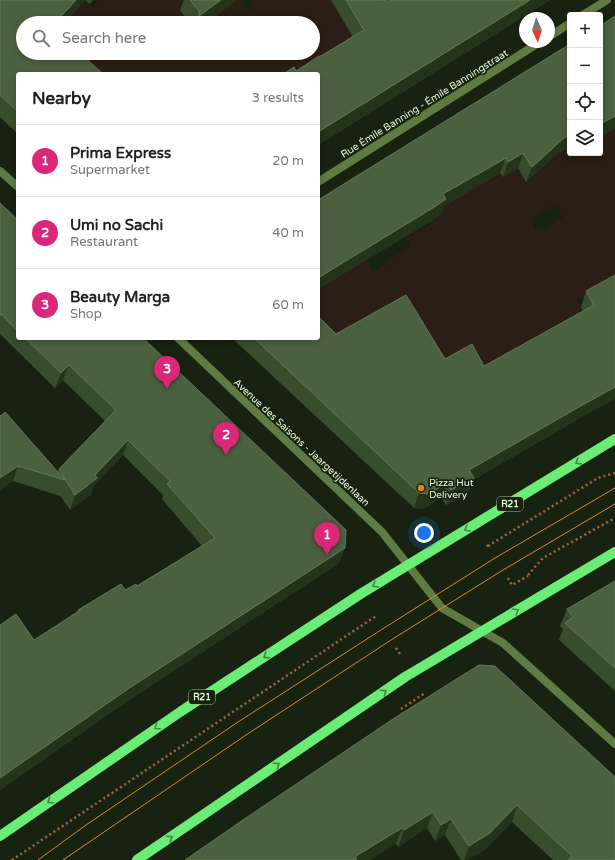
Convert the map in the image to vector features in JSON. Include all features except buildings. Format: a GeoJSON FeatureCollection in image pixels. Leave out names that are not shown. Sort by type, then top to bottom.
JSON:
{"type":"FeatureCollection","features":[{"type":"Feature","properties":{"kind":"main road","name":"R21"},"geometry":{"type":"LineString","coordinates":[[0,836],[180,712],[356,597],[615,438]]}},
{"type":"Feature","properties":{"kind":"main road"},"geometry":{"type":"LineString","coordinates":[[137,860],[405,678],[615,552]]}},
{"type":"Feature","properties":{"kind":"street"},"geometry":{"type":"LineString","coordinates":[[588,12],[607,0]]}},
{"type":"Feature","properties":{"kind":"street"},"geometry":{"type":"LineString","coordinates":[[555,32],[567,25]]}},
{"type":"Feature","properties":{"kind":"street","name":"Rue Émile Banning - Émile Banningstraat"},"geometry":{"type":"LineString","coordinates":[[320,181],[530,48]]}},
{"type":"Feature","properties":{"kind":"street"},"geometry":{"type":"LineString","coordinates":[[0,170],[16,186]]}},
{"type":"Feature","properties":{"kind":"street","name":"Avenue des Saisons - Jaargetijdenlaan"},"geometry":{"type":"LineString","coordinates":[[180,340],[382,532],[442,608],[503,643],[615,744]]}},
{"type":"Feature","properties":{"kind":"path"},"geometry":{"type":"LineString","coordinates":[[488,546],[598,478],[615,473]]}},
{"type":"Feature","properties":{"kind":"path"},"geometry":{"type":"LineString","coordinates":[[508,578],[512,585],[528,575],[543,558],[615,518]]}},
{"type":"Feature","properties":{"kind":"path"},"geometry":{"type":"LineString","coordinates":[[486,542],[490,549]]}},
{"type":"Feature","properties":{"kind":"path"},"geometry":{"type":"LineString","coordinates":[[528,575],[532,581]]}},
{"type":"Feature","properties":{"kind":"path"},"geometry":{"type":"LineString","coordinates":[[374,612],[379,620]]}},
{"type":"Feature","properties":{"kind":"path"},"geometry":{"type":"LineString","coordinates":[[12,860],[376,616]]}},
{"type":"Feature","properties":{"kind":"path"},"geometry":{"type":"LineString","coordinates":[[396,648],[401,656]]}},
{"type":"Feature","properties":{"kind":"path"},"geometry":{"type":"LineString","coordinates":[[398,712],[432,689]]}},
{"type":"Feature","properties":{"kind":"shaded area"},"geometry":{"type":"Polygon","coordinates":[[[76,0],[85,0],[93,7],[99,0],[190,0],[180,10],[184,16],[59,16],[76,0]]]}},
{"type":"Feature","properties":{"kind":"shaded area"},"geometry":{"type":"Polygon","coordinates":[[[238,0],[245,0],[242,5],[250,10],[253,4],[247,0],[411,0],[381,29],[313,72],[66,72],[23,66],[20,60],[320,60],[320,16],[216,16],[238,0]]]}},
{"type":"Feature","properties":{"kind":"shaded area"},"geometry":{"type":"Polygon","coordinates":[[[0,20],[16,43],[16,52],[0,20]]]}},
{"type":"Feature","properties":{"kind":"shaded area"},"geometry":{"type":"Polygon","coordinates":[[[615,118],[615,287],[589,293],[577,300],[588,320],[479,381],[458,364],[384,354],[320,338],[320,276],[360,251],[373,272],[386,264],[386,261],[410,246],[406,239],[432,223],[432,219],[438,209],[500,173],[503,177],[518,168],[526,182],[538,174],[531,162],[567,120],[567,156],[603,156],[603,133],[615,118]],[[556,205],[530,219],[537,232],[563,218],[556,205]]]}},
{"type":"Feature","properties":{"kind":"tram line"},"geometry":{"type":"LineString","coordinates":[[38,860],[86,825],[238,722],[495,558],[615,488]]}},
{"type":"Feature","properties":{"kind":"tram line"},"geometry":{"type":"LineString","coordinates":[[63,860],[246,735],[391,640],[503,570],[615,504]]}},
{"type":"Feature","properties":{"kind":"place","name":"Beauty Marga"},"geometry":{"type":"Point","coordinates":[167,389]}},
{"type":"Feature","properties":{"kind":"place","name":"Umi no Sachi"},"geometry":{"type":"Point","coordinates":[226,455]}},
{"type":"Feature","properties":{"kind":"place","name":"Pizza Hut Delivery"},"geometry":{"type":"Point","coordinates":[421,488]}},
{"type":"Feature","properties":{"kind":"place","name":"Prima Express"},"geometry":{"type":"Point","coordinates":[327,555]}}]}
